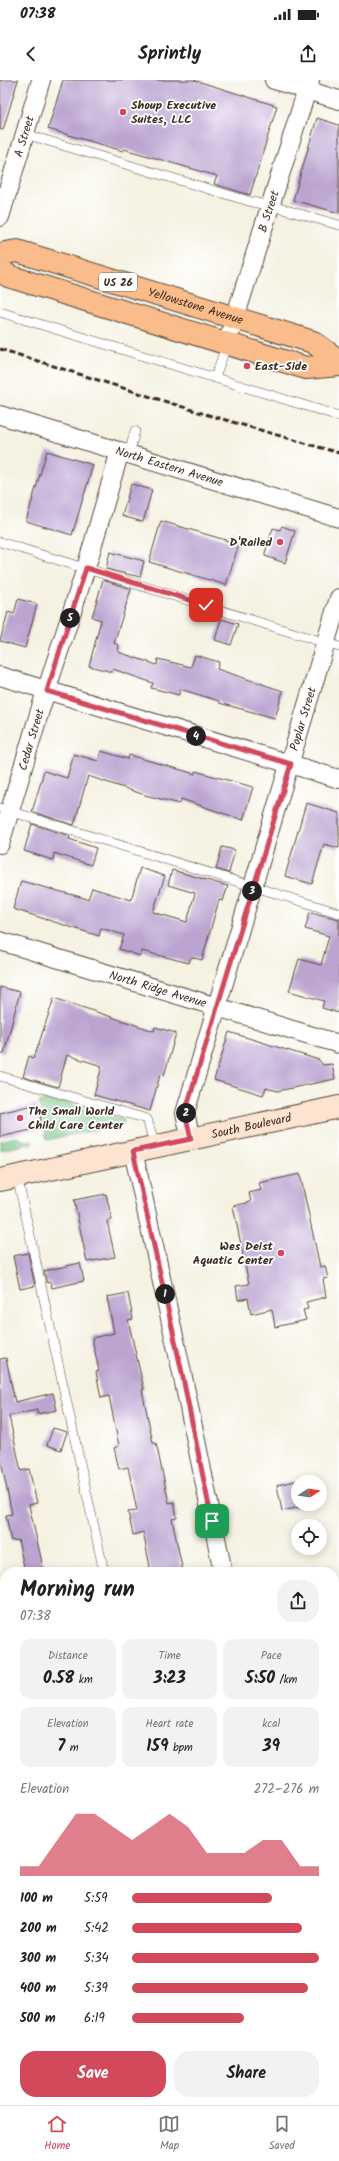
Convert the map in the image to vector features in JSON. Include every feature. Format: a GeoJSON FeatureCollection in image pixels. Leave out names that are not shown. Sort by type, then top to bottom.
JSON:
{"type":"FeatureCollection","features":[{"type":"Feature","properties":{"kind":"highway","name":"Yellowstone Avenue"},"geometry":{"type":"LineString","coordinates":[[0,254],[17,251],[313,342],[339,361]]}},
{"type":"Feature","properties":{"kind":"highway","name":"US 26"},"geometry":{"type":"LineString","coordinates":[[0,268],[8,276],[306,368],[339,365]]}},
{"type":"Feature","properties":{"kind":"street","name":"A Street"},"geometry":{"type":"LineString","coordinates":[[0,217],[41,80]]}},
{"type":"Feature","properties":{"kind":"street"},"geometry":{"type":"LineString","coordinates":[[274,80],[309,85],[339,100]]}},
{"type":"Feature","properties":{"kind":"street","name":"B Street"},"geometry":{"type":"LineString","coordinates":[[227,343],[260,235],[272,206],[309,85]]}},
{"type":"Feature","properties":{"kind":"street","name":"North Eastern Avenue"},"geometry":{"type":"LineString","coordinates":[[0,415],[339,518]]}},
{"type":"Feature","properties":{"kind":"street","name":"Cedar Street"},"geometry":{"type":"LineString","coordinates":[[0,844],[5,809],[47,691],[124,453]]}},
{"type":"Feature","properties":{"kind":"street","name":"Poplar Street"},"geometry":{"type":"LineString","coordinates":[[191,1139],[185,1113],[291,764],[333,645],[339,598]]}},
{"type":"Feature","properties":{"kind":"street"},"geometry":{"type":"LineString","coordinates":[[0,676],[339,778]]}},
{"type":"Feature","properties":{"kind":"street","name":"North Ridge Avenue"},"geometry":{"type":"LineString","coordinates":[[0,941],[339,1044]]}},
{"type":"Feature","properties":{"kind":"street","name":"South Boulevard"},"geometry":{"type":"LineString","coordinates":[[8,1178],[339,1107]]}},
{"type":"Feature","properties":{"kind":"street"},"geometry":{"type":"LineString","coordinates":[[133,1151],[181,1368],[222,1567]]}},
{"type":"Feature","properties":{"kind":"lane"},"geometry":{"type":"LineString","coordinates":[[25,134],[252,202],[339,224]]}},
{"type":"Feature","properties":{"kind":"lane"},"geometry":{"type":"LineString","coordinates":[[0,312],[339,416]]}},
{"type":"Feature","properties":{"kind":"lane"},"geometry":{"type":"LineString","coordinates":[[215,378],[227,343]]}},
{"type":"Feature","properties":{"kind":"lane"},"geometry":{"type":"LineString","coordinates":[[124,453],[135,431]]}},
{"type":"Feature","properties":{"kind":"lane"},"geometry":{"type":"LineString","coordinates":[[0,542],[333,645]]}},
{"type":"Feature","properties":{"kind":"lane"},"geometry":{"type":"LineString","coordinates":[[5,809],[339,913]]}},
{"type":"Feature","properties":{"kind":"lane"},"geometry":{"type":"LineString","coordinates":[[0,1076],[147,1119],[155,1146]]}},
{"type":"Feature","properties":{"kind":"lane"},"geometry":{"type":"LineString","coordinates":[[8,1178],[103,1567]]}},
{"type":"Feature","properties":{"kind":"green space"},"geometry":{"type":"Polygon","coordinates":[[[48,1097],[124,1120],[123,1124],[47,1140],[39,1102],[48,1100],[48,1097]]]}},
{"type":"Feature","properties":{"kind":"green space"},"geometry":{"type":"Polygon","coordinates":[[[16,1137],[26,1141],[32,1140],[33,1143],[0,1150],[0,1141],[16,1137]]]}},
{"type":"Feature","properties":{"kind":"building"},"geometry":{"type":"Polygon","coordinates":[[[0,80],[18,80],[3,130],[0,129],[0,80]]]}},
{"type":"Feature","properties":{"kind":"building"},"geometry":{"type":"Polygon","coordinates":[[[63,80],[194,80],[277,106],[250,195],[214,184],[217,176],[48,129],[63,80]]]}},
{"type":"Feature","properties":{"kind":"building"},"geometry":{"type":"Polygon","coordinates":[[[317,118],[339,125],[339,213],[293,200],[317,118]]]}},
{"type":"Feature","properties":{"kind":"building"},"geometry":{"type":"Polygon","coordinates":[[[47,451],[93,465],[72,535],[26,521],[47,451]]]}},
{"type":"Feature","properties":{"kind":"building"},"geometry":{"type":"Polygon","coordinates":[[[131,484],[152,490],[143,522],[122,516],[131,484]]]}},
{"type":"Feature","properties":{"kind":"building"},"geometry":{"type":"Polygon","coordinates":[[[161,521],[239,544],[226,585],[149,562],[161,521]]]}},
{"type":"Feature","properties":{"kind":"building","name":"D'Railed"},"geometry":{"type":"Polygon","coordinates":[[[282,526],[295,531],[285,563],[265,556],[273,528],[280,530],[282,526]]]}},
{"type":"Feature","properties":{"kind":"building"},"geometry":{"type":"Polygon","coordinates":[[[110,552],[144,561],[140,577],[106,569],[110,552]]]}},
{"type":"Feature","properties":{"kind":"building"},"geometry":{"type":"Polygon","coordinates":[[[103,580],[131,589],[114,643],[119,645],[118,652],[157,665],[158,659],[191,667],[195,655],[219,662],[217,669],[283,691],[275,718],[219,703],[219,701],[180,689],[179,695],[151,688],[153,683],[113,669],[112,672],[89,666],[101,620],[92,617],[103,580]]]}},
{"type":"Feature","properties":{"kind":"building"},"geometry":{"type":"Polygon","coordinates":[[[18,599],[37,604],[25,648],[0,641],[8,612],[14,614],[18,599]]]}},
{"type":"Feature","properties":{"kind":"building"},"geometry":{"type":"Polygon","coordinates":[[[221,619],[238,624],[231,645],[215,640],[221,619]]]}},
{"type":"Feature","properties":{"kind":"building"},"geometry":{"type":"Polygon","coordinates":[[[101,751],[128,759],[129,755],[195,774],[195,771],[253,787],[243,820],[181,799],[180,804],[145,795],[88,776],[74,825],[32,812],[44,771],[67,778],[74,754],[98,761],[101,751]]]}},
{"type":"Feature","properties":{"kind":"building"},"geometry":{"type":"Polygon","coordinates":[[[306,803],[339,813],[339,848],[324,844],[312,884],[285,876],[306,803]]]}},
{"type":"Feature","properties":{"kind":"building"},"geometry":{"type":"Polygon","coordinates":[[[32,824],[70,836],[69,839],[96,848],[91,865],[54,853],[53,860],[24,851],[32,824]]]}},
{"type":"Feature","properties":{"kind":"building"},"geometry":{"type":"Polygon","coordinates":[[[222,847],[235,850],[229,873],[216,869],[222,847]]]}},
{"type":"Feature","properties":{"kind":"building"},"geometry":{"type":"Polygon","coordinates":[[[140,868],[165,876],[153,912],[187,922],[195,893],[168,885],[172,870],[228,886],[223,901],[219,900],[202,960],[191,957],[189,963],[142,951],[140,956],[119,949],[124,935],[101,928],[99,936],[13,909],[21,881],[88,899],[92,888],[131,900],[140,868]]]}},
{"type":"Feature","properties":{"kind":"building"},"geometry":{"type":"Polygon","coordinates":[[[310,912],[339,919],[339,1013],[322,1008],[324,1001],[289,991],[299,959],[321,965],[329,936],[305,929],[310,912]]]}},
{"type":"Feature","properties":{"kind":"building"},"geometry":{"type":"Polygon","coordinates":[[[0,987],[20,992],[4,1053],[0,1053],[0,987]]]}},
{"type":"Feature","properties":{"kind":"building"},"geometry":{"type":"Polygon","coordinates":[[[54,998],[154,1031],[155,1027],[176,1033],[164,1076],[160,1075],[150,1111],[94,1095],[102,1066],[67,1055],[58,1087],[23,1077],[29,1056],[34,1058],[54,998]]]}},
{"type":"Feature","properties":{"kind":"building"},"geometry":{"type":"Polygon","coordinates":[[[229,1032],[319,1060],[323,1065],[332,1064],[335,1079],[278,1091],[266,1088],[263,1095],[214,1080],[229,1032]]]}},
{"type":"Feature","properties":{"kind":"building","name":"The Small World Child Care Center"},"geometry":{"type":"Polygon","coordinates":[[[37,1104],[42,1124],[39,1124],[40,1128],[0,1137],[0,1113],[37,1104]]]}},
{"type":"Feature","properties":{"kind":"building"},"geometry":{"type":"Polygon","coordinates":[[[300,1174],[320,1267],[325,1266],[328,1278],[323,1279],[326,1297],[306,1302],[308,1309],[303,1310],[306,1320],[275,1327],[272,1309],[251,1314],[248,1298],[238,1300],[236,1286],[249,1284],[233,1206],[251,1202],[249,1193],[261,1190],[259,1183],[300,1174]]]}},
{"type":"Feature","properties":{"kind":"building"},"geometry":{"type":"Polygon","coordinates":[[[106,1194],[112,1220],[107,1221],[115,1257],[87,1262],[74,1200],[106,1194]]]}},
{"type":"Feature","properties":{"kind":"building"},"geometry":{"type":"Polygon","coordinates":[[[28,1253],[35,1286],[20,1289],[13,1256],[28,1253]]]}},
{"type":"Feature","properties":{"kind":"building"},"geometry":{"type":"Polygon","coordinates":[[[80,1263],[84,1281],[52,1288],[50,1282],[47,1283],[44,1271],[80,1263]]]}},
{"type":"Feature","properties":{"kind":"building"},"geometry":{"type":"Polygon","coordinates":[[[128,1293],[133,1319],[128,1320],[144,1389],[142,1390],[153,1443],[156,1443],[169,1503],[174,1502],[177,1518],[172,1519],[182,1567],[150,1567],[143,1532],[133,1535],[128,1512],[137,1511],[128,1467],[119,1469],[114,1448],[119,1446],[109,1396],[101,1398],[96,1372],[99,1371],[92,1338],[114,1333],[107,1297],[128,1293]]]}},
{"type":"Feature","properties":{"kind":"building"},"geometry":{"type":"Polygon","coordinates":[[[6,1358],[15,1402],[53,1393],[57,1410],[37,1414],[37,1410],[9,1416],[21,1471],[29,1469],[37,1503],[29,1505],[43,1567],[24,1567],[18,1540],[11,1541],[6,1515],[12,1514],[0,1456],[0,1359],[6,1358]]]}},
{"type":"Feature","properties":{"kind":"building"},"geometry":{"type":"Polygon","coordinates":[[[53,1428],[67,1432],[61,1450],[47,1445],[53,1428]]]}},
{"type":"Feature","properties":{"kind":"building"},"geometry":{"type":"Polygon","coordinates":[[[291,1482],[291,1509],[282,1511],[277,1485],[291,1482]]]}},
{"type":"Feature","properties":{"kind":"railway"},"geometry":{"type":"LineString","coordinates":[[0,349],[205,414],[339,453]]}},
{"type":"Feature","properties":{"kind":"place","name":"Shoup Executive Suites, LLC"},"geometry":{"type":"Point","coordinates":[123,112]}},
{"type":"Feature","properties":{"kind":"place","name":"East-Side"},"geometry":{"type":"Point","coordinates":[247,366]}},
{"type":"Feature","properties":{"kind":"place","name":"D'Railed"},"geometry":{"type":"Point","coordinates":[280,542]}},
{"type":"Feature","properties":{"kind":"place","name":"The Small World Child Care Center"},"geometry":{"type":"Point","coordinates":[20,1118]}},
{"type":"Feature","properties":{"kind":"place","name":"Wes Deist Aquatic Center"},"geometry":{"type":"Point","coordinates":[281,1253]}},
{"type":"Feature","properties":{"kind":"route"},"geometry":{"type":"LineString","coordinates":[[206,605],[86,568],[47,691],[291,764],[185,1113],[191,1139],[133,1151],[181,1368],[212,1521]]}}]}
